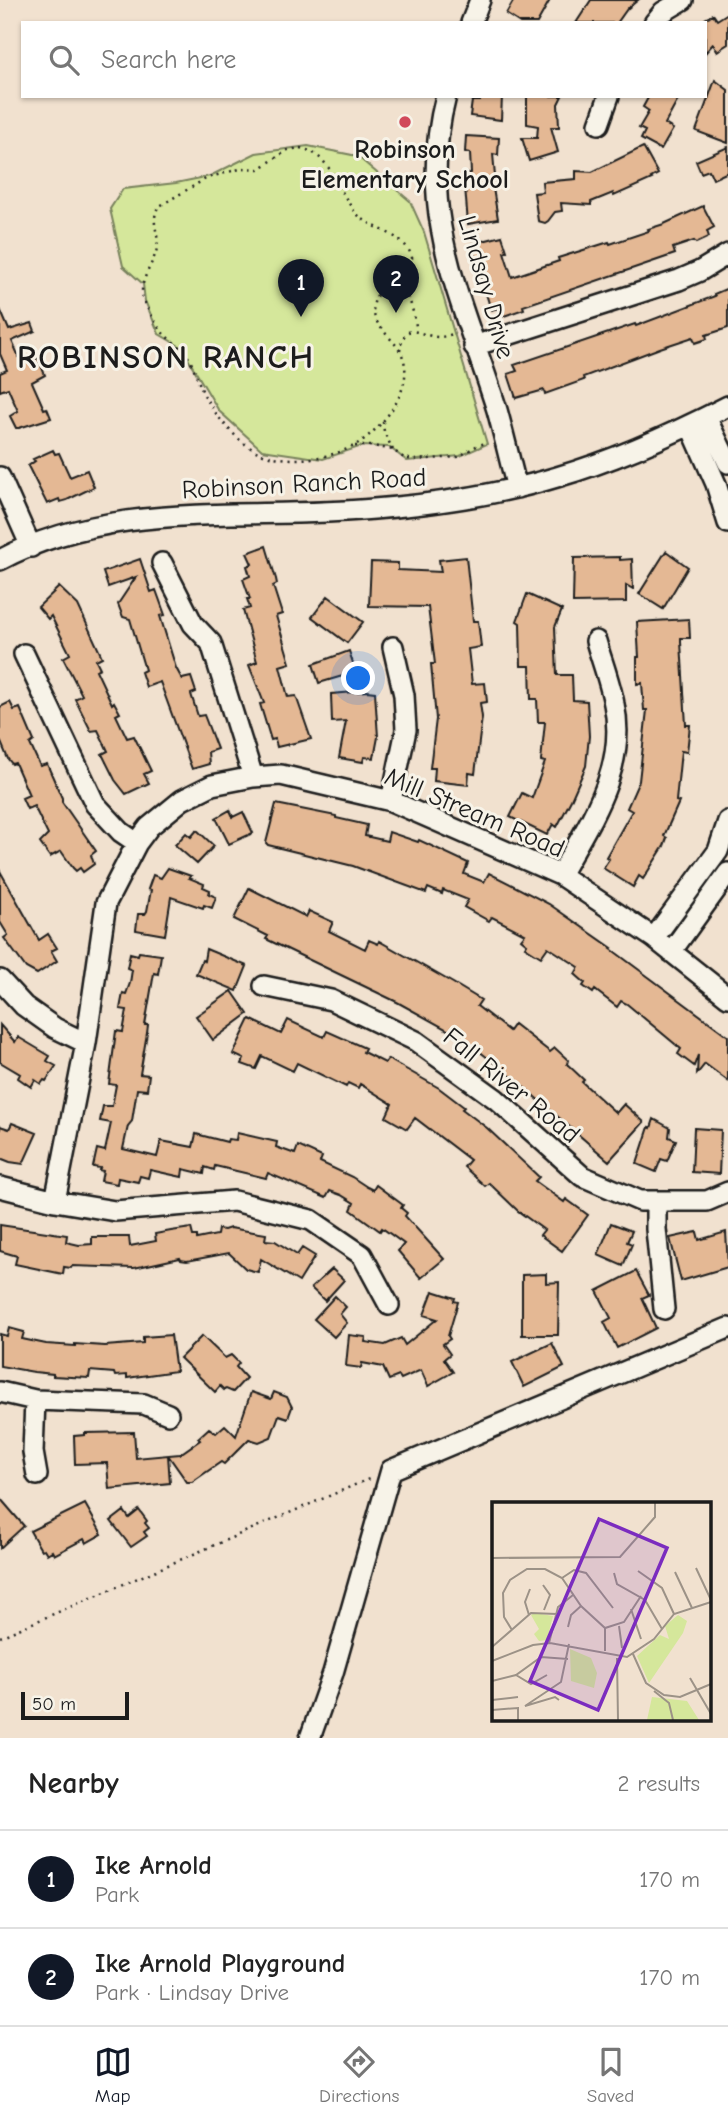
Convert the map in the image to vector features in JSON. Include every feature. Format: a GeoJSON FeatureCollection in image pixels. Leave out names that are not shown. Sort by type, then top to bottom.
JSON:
{"type":"FeatureCollection","features":[{"type":"Feature","properties":{"kind":"street"},"geometry":{"type":"LineString","coordinates":[[472,21],[480,0]]}},
{"type":"Feature","properties":{"kind":"street"},"geometry":{"type":"LineString","coordinates":[[656,21],[663,12],[683,0]]}},
{"type":"Feature","properties":{"kind":"street","name":"Lindsay Drive"},"geometry":{"type":"LineString","coordinates":[[446,98],[436,151],[436,192],[443,244],[517,488]]}},
{"type":"Feature","properties":{"kind":"street"},"geometry":{"type":"LineString","coordinates":[[599,124],[608,98]]}},
{"type":"Feature","properties":{"kind":"street"},"geometry":{"type":"LineString","coordinates":[[471,338],[679,280],[701,271],[728,254]]}},
{"type":"Feature","properties":{"kind":"street","name":"Robinson Ranch Road"},"geometry":{"type":"LineString","coordinates":[[0,560],[70,531],[107,523],[155,517],[373,510],[517,488],[601,463],[728,407]]}},
{"type":"Feature","properties":{"kind":"street"},"geometry":{"type":"LineString","coordinates":[[698,421],[728,463]]}},
{"type":"Feature","properties":{"kind":"street"},"geometry":{"type":"LineString","coordinates":[[698,421],[728,523]]}},
{"type":"Feature","properties":{"kind":"street"},"geometry":{"type":"LineString","coordinates":[[0,477],[31,547]]}},
{"type":"Feature","properties":{"kind":"street"},"geometry":{"type":"LineString","coordinates":[[162,563],[193,624],[211,643],[253,777]]}},
{"type":"Feature","properties":{"kind":"street"},"geometry":{"type":"LineString","coordinates":[[560,875],[607,788],[614,763],[617,733],[615,704],[596,641]]}},
{"type":"Feature","properties":{"kind":"street"},"geometry":{"type":"LineString","coordinates":[[391,801],[406,730],[404,695],[393,647]]}},
{"type":"Feature","properties":{"kind":"street"},"geometry":{"type":"LineString","coordinates":[[24,654],[95,804],[121,832],[136,843]]}},
{"type":"Feature","properties":{"kind":"street","name":"Mill Stream Road"},"geometry":{"type":"LineString","coordinates":[[55,1201],[86,1043],[106,903],[136,843],[149,827],[165,812],[200,789],[253,777],[281,775],[391,801],[560,875],[654,938],[728,997]]}},
{"type":"Feature","properties":{"kind":"street"},"geometry":{"type":"LineString","coordinates":[[654,938],[718,851],[728,821]]}},
{"type":"Feature","properties":{"kind":"street"},"geometry":{"type":"LineString","coordinates":[[671,952],[728,873]]}},
{"type":"Feature","properties":{"kind":"street"},"geometry":{"type":"LineString","coordinates":[[0,980],[24,1006],[55,1028],[86,1043]]}},
{"type":"Feature","properties":{"kind":"street","name":"Fall River Road"},"geometry":{"type":"LineString","coordinates":[[264,986],[331,1000],[416,1041],[496,1099],[582,1176],[639,1202],[707,1201],[728,1192]]}},
{"type":"Feature","properties":{"kind":"street"},"geometry":{"type":"LineString","coordinates":[[0,1187],[55,1201],[115,1211],[234,1201],[311,1220],[362,1255],[389,1305]]}},
{"type":"Feature","properties":{"kind":"street"},"geometry":{"type":"LineString","coordinates":[[656,1201],[664,1309]]}},
{"type":"Feature","properties":{"kind":"street"},"geometry":{"type":"LineString","coordinates":[[310,1738],[332,1673],[391,1470],[728,1328]]}},
{"type":"Feature","properties":{"kind":"street"},"geometry":{"type":"LineString","coordinates":[[0,1392],[35,1400],[144,1404],[168,1414]]}},
{"type":"Feature","properties":{"kind":"street"},"geometry":{"type":"LineString","coordinates":[[35,1400],[33,1452],[37,1475]]}},
{"type":"Feature","properties":{"kind":"path"},"geometry":{"type":"LineString","coordinates":[[355,446],[383,422],[396,401],[405,375],[405,363],[400,351],[379,326],[373,307],[376,296],[413,267],[409,251],[391,233],[368,223],[355,212],[324,161],[309,150],[300,148],[288,150],[258,169],[243,168],[207,178],[166,200],[154,215],[153,226],[158,245],[142,286],[143,297],[162,332],[186,353],[203,392],[217,415],[247,445],[257,451],[289,458],[313,458],[355,446],[373,446],[393,450],[404,458],[414,460],[458,457],[478,445],[504,438]]}},
{"type":"Feature","properties":{"kind":"path"},"geometry":{"type":"LineString","coordinates":[[404,275],[404,288],[417,330]]}},
{"type":"Feature","properties":{"kind":"path"},"geometry":{"type":"LineString","coordinates":[[391,282],[404,288]]}},
{"type":"Feature","properties":{"kind":"path"},"geometry":{"type":"LineString","coordinates":[[400,351],[406,334],[417,330],[436,337],[471,338]]}},
{"type":"Feature","properties":{"kind":"path"},"geometry":{"type":"LineString","coordinates":[[383,422],[384,432],[393,450]]}},
{"type":"Feature","properties":{"kind":"path"},"geometry":{"type":"LineString","coordinates":[[0,1637],[391,1470]]}},
{"type":"Feature","properties":{"kind":"green space"},"geometry":{"type":"Polygon","coordinates":[[[308,146],[357,156],[410,201],[424,232],[487,444],[460,456],[407,461],[389,447],[362,446],[323,459],[262,450],[219,411],[181,347],[159,334],[145,301],[143,284],[123,266],[110,209],[123,189],[210,176],[256,153],[308,146]]]}},
{"type":"Feature","properties":{"kind":"building"},"geometry":{"type":"Polygon","coordinates":[[[514,0],[550,0],[538,21],[517,21],[506,14],[514,0]]]}},
{"type":"Feature","properties":{"kind":"building"},"geometry":{"type":"Polygon","coordinates":[[[591,0],[638,0],[618,21],[577,21],[591,0]]]}},
{"type":"Feature","properties":{"kind":"building"},"geometry":{"type":"Polygon","coordinates":[[[728,13],[728,44],[717,51],[713,44],[707,51],[705,19],[713,14],[717,20],[728,13]]]}},
{"type":"Feature","properties":{"kind":"building"},"geometry":{"type":"Polygon","coordinates":[[[715,80],[728,90],[728,143],[696,131],[715,80]]]}},
{"type":"Feature","properties":{"kind":"building"},"geometry":{"type":"Polygon","coordinates":[[[480,98],[502,98],[501,120],[470,116],[472,101],[480,101],[480,98]]]}},
{"type":"Feature","properties":{"kind":"building"},"geometry":{"type":"Polygon","coordinates":[[[527,98],[561,98],[558,104],[559,127],[551,127],[558,152],[529,161],[522,138],[537,138],[538,126],[527,124],[527,98]]]}},
{"type":"Feature","properties":{"kind":"building"},"geometry":{"type":"Polygon","coordinates":[[[648,98],[678,100],[665,124],[673,129],[661,150],[641,139],[645,131],[639,128],[649,111],[643,107],[648,98]]]}},
{"type":"Feature","properties":{"kind":"building"},"geometry":{"type":"Polygon","coordinates":[[[466,136],[499,138],[498,155],[493,154],[496,188],[493,188],[498,219],[468,224],[464,174],[471,173],[470,153],[465,152],[466,136]]]}},
{"type":"Feature","properties":{"kind":"building"},"geometry":{"type":"Polygon","coordinates":[[[643,147],[658,174],[652,179],[614,196],[613,193],[591,202],[591,205],[561,203],[562,211],[555,212],[545,223],[538,221],[534,193],[543,192],[542,182],[576,179],[576,171],[592,172],[643,147]]]}},
{"type":"Feature","properties":{"kind":"building"},"geometry":{"type":"Polygon","coordinates":[[[728,147],[728,172],[713,179],[709,170],[701,173],[696,161],[728,147]]]}},
{"type":"Feature","properties":{"kind":"building"},"geometry":{"type":"Polygon","coordinates":[[[703,206],[714,227],[707,231],[709,237],[673,248],[675,254],[523,306],[524,309],[501,317],[498,308],[491,310],[471,244],[502,236],[512,277],[559,261],[558,258],[649,231],[648,229],[703,206]]]}},
{"type":"Feature","properties":{"kind":"building"},"geometry":{"type":"Polygon","coordinates":[[[728,288],[728,328],[706,335],[707,339],[695,343],[693,337],[583,377],[584,380],[545,394],[544,390],[516,398],[508,374],[517,371],[514,365],[635,324],[636,326],[715,296],[714,294],[728,288]]]}},
{"type":"Feature","properties":{"kind":"building"},"geometry":{"type":"Polygon","coordinates":[[[0,309],[9,330],[32,323],[35,331],[12,341],[22,364],[38,358],[45,375],[32,382],[51,418],[19,428],[16,428],[10,416],[18,411],[8,388],[0,391],[0,373],[7,370],[0,354],[0,309]]]}},
{"type":"Feature","properties":{"kind":"building"},"geometry":{"type":"Polygon","coordinates":[[[53,450],[55,454],[59,453],[70,477],[87,470],[94,487],[67,500],[60,502],[59,499],[47,504],[28,466],[35,461],[33,459],[53,450]]]}},
{"type":"Feature","properties":{"kind":"building"},"geometry":{"type":"Polygon","coordinates":[[[266,546],[277,584],[273,586],[282,614],[276,616],[290,663],[280,666],[288,697],[296,696],[311,739],[277,747],[275,739],[271,740],[260,704],[264,703],[249,665],[257,662],[243,610],[250,608],[247,599],[250,599],[243,579],[250,576],[247,566],[252,564],[247,553],[266,546]]]}},
{"type":"Feature","properties":{"kind":"building"},"geometry":{"type":"Polygon","coordinates":[[[666,551],[688,567],[663,609],[639,594],[666,551]]]}},
{"type":"Feature","properties":{"kind":"building"},"geometry":{"type":"Polygon","coordinates":[[[466,557],[473,621],[478,621],[481,647],[468,649],[472,684],[485,683],[487,702],[480,703],[482,717],[475,774],[469,773],[468,785],[434,781],[435,768],[430,768],[436,719],[431,664],[435,664],[428,607],[369,606],[371,562],[398,563],[398,570],[441,572],[439,560],[466,557]]]}},
{"type":"Feature","properties":{"kind":"building"},"geometry":{"type":"Polygon","coordinates":[[[620,557],[620,560],[632,559],[633,589],[626,585],[626,602],[573,603],[574,558],[620,557]]]}},
{"type":"Feature","properties":{"kind":"building"},"geometry":{"type":"Polygon","coordinates":[[[140,559],[151,592],[156,590],[165,615],[160,616],[176,668],[182,679],[191,677],[196,692],[191,694],[198,716],[204,715],[217,749],[208,752],[209,764],[192,769],[160,682],[146,687],[141,672],[145,670],[130,619],[123,617],[118,604],[136,577],[108,587],[103,572],[140,559]]]}},
{"type":"Feature","properties":{"kind":"building"},"geometry":{"type":"Polygon","coordinates":[[[59,587],[78,605],[102,657],[96,660],[100,668],[96,670],[112,704],[114,702],[120,713],[116,715],[127,738],[134,736],[151,771],[144,774],[149,783],[126,794],[115,780],[102,754],[108,751],[98,730],[91,731],[75,699],[82,695],[63,658],[70,654],[51,616],[48,619],[38,607],[59,587]]]}},
{"type":"Feature","properties":{"kind":"building"},"geometry":{"type":"Polygon","coordinates":[[[527,594],[562,610],[555,627],[557,675],[572,675],[573,700],[587,701],[589,736],[586,766],[557,827],[553,824],[547,835],[510,817],[522,793],[532,798],[545,762],[541,761],[545,722],[538,722],[537,699],[531,699],[530,666],[521,666],[520,623],[517,621],[527,594]]]}},
{"type":"Feature","properties":{"kind":"building"},"geometry":{"type":"Polygon","coordinates":[[[328,596],[363,622],[347,643],[312,617],[328,596]]]}},
{"type":"Feature","properties":{"kind":"building"},"geometry":{"type":"Polygon","coordinates":[[[689,619],[690,638],[681,638],[686,725],[690,725],[687,752],[681,751],[676,801],[679,802],[664,836],[667,838],[664,846],[643,879],[639,876],[633,887],[603,868],[609,859],[606,857],[632,811],[627,808],[639,781],[647,710],[644,710],[642,683],[637,684],[637,622],[689,619]]]}},
{"type":"Feature","properties":{"kind":"building"},"geometry":{"type":"Polygon","coordinates":[[[349,651],[356,672],[319,683],[313,664],[349,651]]]}},
{"type":"Feature","properties":{"kind":"building"},"geometry":{"type":"Polygon","coordinates":[[[375,692],[378,737],[374,758],[364,757],[363,762],[339,758],[346,721],[332,722],[331,694],[375,692]]]}},
{"type":"Feature","properties":{"kind":"building"},"geometry":{"type":"Polygon","coordinates":[[[10,702],[14,710],[20,708],[34,741],[30,744],[40,766],[47,764],[62,802],[96,851],[91,855],[94,864],[83,872],[80,868],[76,871],[61,851],[50,857],[40,843],[48,835],[34,806],[27,809],[22,798],[29,795],[15,763],[12,764],[8,759],[0,740],[0,707],[10,702]]]}},
{"type":"Feature","properties":{"kind":"building"},"geometry":{"type":"Polygon","coordinates":[[[276,804],[367,825],[365,836],[387,841],[389,832],[418,842],[419,840],[468,863],[464,874],[484,882],[489,873],[549,904],[728,1036],[728,1081],[705,1064],[697,1074],[698,1055],[694,1066],[678,1054],[681,1049],[627,1004],[621,1001],[617,1007],[595,990],[593,993],[583,986],[585,983],[575,974],[579,967],[548,947],[541,957],[525,947],[527,944],[521,939],[525,934],[492,917],[489,921],[464,907],[468,900],[443,890],[442,894],[428,888],[426,893],[353,866],[268,845],[266,843],[276,804]]]}},
{"type":"Feature","properties":{"kind":"building"},"geometry":{"type":"Polygon","coordinates":[[[230,810],[233,817],[243,812],[253,833],[229,844],[216,818],[230,810]]]}},
{"type":"Feature","properties":{"kind":"building"},"geometry":{"type":"Polygon","coordinates":[[[197,830],[214,846],[197,864],[175,845],[186,833],[191,837],[197,830]]]}},
{"type":"Feature","properties":{"kind":"building"},"geometry":{"type":"Polygon","coordinates":[[[168,868],[204,884],[203,887],[210,890],[209,894],[216,897],[212,908],[204,905],[203,908],[171,897],[165,935],[136,930],[138,914],[145,914],[147,911],[151,890],[148,889],[153,875],[161,878],[168,868]]]}},
{"type":"Feature","properties":{"kind":"building"},"geometry":{"type":"Polygon","coordinates":[[[0,871],[39,940],[48,934],[57,948],[51,951],[57,961],[37,974],[26,968],[4,938],[8,935],[0,922],[0,871]]]}},
{"type":"Feature","properties":{"kind":"building"},"geometry":{"type":"Polygon","coordinates":[[[249,888],[306,917],[309,911],[333,922],[329,931],[365,949],[369,940],[378,944],[379,941],[453,983],[481,1000],[477,1006],[509,1031],[514,1024],[550,1052],[555,1048],[584,1080],[582,1082],[616,1113],[624,1104],[644,1122],[609,1161],[464,1039],[397,1002],[266,939],[268,936],[234,919],[249,888]]]}},
{"type":"Feature","properties":{"kind":"building"},"geometry":{"type":"Polygon","coordinates":[[[206,949],[247,966],[237,991],[196,974],[202,960],[204,961],[206,949]]]}},
{"type":"Feature","properties":{"kind":"building"},"geometry":{"type":"Polygon","coordinates":[[[139,952],[161,955],[158,974],[154,973],[145,1025],[148,1025],[140,1074],[149,1075],[147,1090],[137,1089],[132,1121],[128,1126],[123,1149],[157,1157],[161,1141],[193,1147],[196,1134],[227,1142],[228,1139],[236,1140],[237,1133],[277,1142],[276,1147],[295,1154],[298,1146],[322,1157],[320,1162],[373,1190],[376,1185],[403,1205],[401,1208],[407,1213],[405,1216],[444,1259],[421,1278],[398,1251],[404,1244],[351,1210],[354,1203],[330,1191],[326,1198],[268,1173],[266,1178],[215,1166],[214,1170],[205,1167],[204,1174],[183,1169],[182,1177],[150,1170],[148,1178],[140,1176],[138,1182],[118,1178],[117,1184],[101,1181],[103,1171],[93,1167],[97,1149],[105,1151],[111,1123],[100,1121],[103,1106],[112,1106],[116,1085],[109,1084],[116,1031],[123,1032],[127,1010],[120,1009],[123,993],[126,994],[130,983],[132,970],[127,968],[130,953],[138,955],[139,952]]]}},
{"type":"Feature","properties":{"kind":"building"},"geometry":{"type":"Polygon","coordinates":[[[232,991],[248,1014],[213,1040],[196,1016],[232,991]]]}},
{"type":"Feature","properties":{"kind":"building"},"geometry":{"type":"Polygon","coordinates":[[[250,1019],[281,1034],[288,1020],[324,1037],[327,1031],[365,1048],[363,1052],[385,1063],[388,1059],[439,1088],[464,1107],[462,1109],[487,1128],[539,1177],[535,1181],[588,1215],[562,1251],[540,1235],[544,1230],[518,1211],[489,1183],[485,1186],[464,1167],[470,1160],[415,1118],[407,1129],[386,1117],[392,1104],[360,1084],[358,1088],[348,1083],[346,1087],[297,1063],[293,1071],[262,1056],[256,1069],[242,1064],[244,1059],[233,1054],[250,1019]]]}},
{"type":"Feature","properties":{"kind":"building"},"geometry":{"type":"Polygon","coordinates":[[[0,1025],[15,1042],[18,1037],[50,1056],[47,1061],[56,1066],[46,1081],[41,1084],[35,1080],[31,1087],[18,1078],[20,1074],[0,1062],[0,1025]]]}},
{"type":"Feature","properties":{"kind":"building"},"geometry":{"type":"Polygon","coordinates":[[[654,1119],[670,1128],[669,1137],[676,1140],[667,1161],[661,1159],[656,1172],[637,1164],[654,1119]]]}},
{"type":"Feature","properties":{"kind":"building"},"geometry":{"type":"Polygon","coordinates":[[[12,1123],[37,1133],[23,1164],[0,1158],[0,1126],[9,1129],[12,1123]]]}},
{"type":"Feature","properties":{"kind":"building"},"geometry":{"type":"Polygon","coordinates":[[[694,1128],[721,1130],[719,1174],[692,1172],[694,1128]]]}},
{"type":"Feature","properties":{"kind":"building"},"geometry":{"type":"Polygon","coordinates":[[[611,1223],[632,1231],[627,1242],[632,1244],[623,1266],[598,1255],[611,1223]]]}},
{"type":"Feature","properties":{"kind":"building"},"geometry":{"type":"Polygon","coordinates":[[[0,1225],[67,1235],[66,1242],[79,1245],[92,1244],[92,1237],[129,1237],[130,1246],[156,1241],[155,1234],[171,1231],[191,1228],[197,1239],[217,1235],[218,1229],[230,1228],[266,1234],[265,1240],[275,1241],[297,1255],[302,1248],[315,1256],[299,1282],[261,1259],[258,1272],[246,1269],[229,1253],[187,1261],[180,1258],[134,1268],[64,1267],[63,1274],[15,1264],[17,1256],[0,1251],[0,1225]]]}},
{"type":"Feature","properties":{"kind":"building"},"geometry":{"type":"Polygon","coordinates":[[[697,1232],[699,1240],[726,1232],[728,1267],[681,1281],[670,1238],[697,1232]]]}},
{"type":"Feature","properties":{"kind":"building"},"geometry":{"type":"Polygon","coordinates":[[[332,1269],[344,1280],[325,1301],[311,1288],[332,1269]]]}},
{"type":"Feature","properties":{"kind":"building"},"geometry":{"type":"Polygon","coordinates":[[[636,1271],[649,1295],[642,1298],[656,1328],[617,1348],[604,1322],[611,1318],[597,1291],[636,1271]]]}},
{"type":"Feature","properties":{"kind":"building"},"geometry":{"type":"Polygon","coordinates":[[[546,1274],[546,1283],[559,1282],[558,1335],[522,1335],[522,1275],[546,1274]]]}},
{"type":"Feature","properties":{"kind":"building"},"geometry":{"type":"Polygon","coordinates":[[[433,1291],[455,1298],[454,1301],[458,1302],[448,1336],[450,1339],[443,1344],[450,1354],[444,1359],[453,1372],[428,1386],[421,1370],[401,1379],[399,1376],[389,1380],[383,1367],[362,1363],[361,1368],[346,1366],[349,1335],[366,1337],[365,1342],[385,1345],[401,1338],[405,1345],[437,1319],[424,1315],[433,1291]]]}},
{"type":"Feature","properties":{"kind":"building"},"geometry":{"type":"Polygon","coordinates":[[[335,1296],[346,1307],[340,1314],[347,1323],[334,1337],[314,1319],[335,1296]]]}},
{"type":"Feature","properties":{"kind":"building"},"geometry":{"type":"Polygon","coordinates":[[[9,1328],[24,1332],[22,1339],[75,1346],[143,1343],[143,1337],[171,1335],[176,1371],[127,1378],[127,1375],[115,1376],[114,1373],[90,1371],[89,1378],[53,1376],[0,1366],[0,1334],[7,1336],[9,1328]]]}},
{"type":"Feature","properties":{"kind":"building"},"geometry":{"type":"Polygon","coordinates":[[[202,1336],[225,1358],[231,1355],[239,1363],[236,1367],[246,1378],[233,1392],[220,1386],[215,1392],[180,1358],[202,1336]]]}},
{"type":"Feature","properties":{"kind":"building"},"geometry":{"type":"Polygon","coordinates":[[[552,1343],[564,1367],[524,1387],[512,1362],[552,1343]]]}},
{"type":"Feature","properties":{"kind":"building"},"geometry":{"type":"Polygon","coordinates":[[[251,1392],[271,1399],[274,1392],[287,1397],[292,1407],[288,1418],[279,1415],[271,1437],[259,1442],[249,1439],[224,1464],[221,1462],[192,1482],[187,1482],[168,1455],[180,1454],[200,1440],[198,1438],[209,1428],[216,1433],[225,1425],[236,1436],[251,1392]]]}},
{"type":"Feature","properties":{"kind":"building"},"geometry":{"type":"Polygon","coordinates":[[[134,1432],[136,1458],[168,1455],[170,1483],[109,1489],[107,1463],[75,1464],[74,1436],[85,1433],[134,1432]]]}},
{"type":"Feature","properties":{"kind":"building"},"geometry":{"type":"Polygon","coordinates":[[[0,1498],[24,1526],[0,1548],[0,1498]]]}},
{"type":"Feature","properties":{"kind":"building"},"geometry":{"type":"Polygon","coordinates":[[[85,1504],[102,1534],[86,1543],[84,1539],[54,1555],[52,1551],[47,1554],[44,1549],[41,1550],[30,1531],[85,1504]]]}},
{"type":"Feature","properties":{"kind":"building"},"geometry":{"type":"Polygon","coordinates":[[[139,1510],[149,1528],[144,1532],[147,1536],[131,1547],[111,1521],[124,1511],[129,1518],[139,1510]]]}},
{"type":"Feature","properties":{"kind":"place","name":"Robinson Elementary School"},"geometry":{"type":"Point","coordinates":[405,122]}},
{"type":"Feature","properties":{"kind":"place","name":"Ike Arnold Playground"},"geometry":{"type":"Point","coordinates":[396,313]}},
{"type":"Feature","properties":{"kind":"place","name":"Ike Arnold"},"geometry":{"type":"Point","coordinates":[301,317]}},
{"type":"Feature","properties":{"kind":"district","name":"ROBINSON RANCH"},"geometry":{"type":"Point","coordinates":[166,356]}}]}
